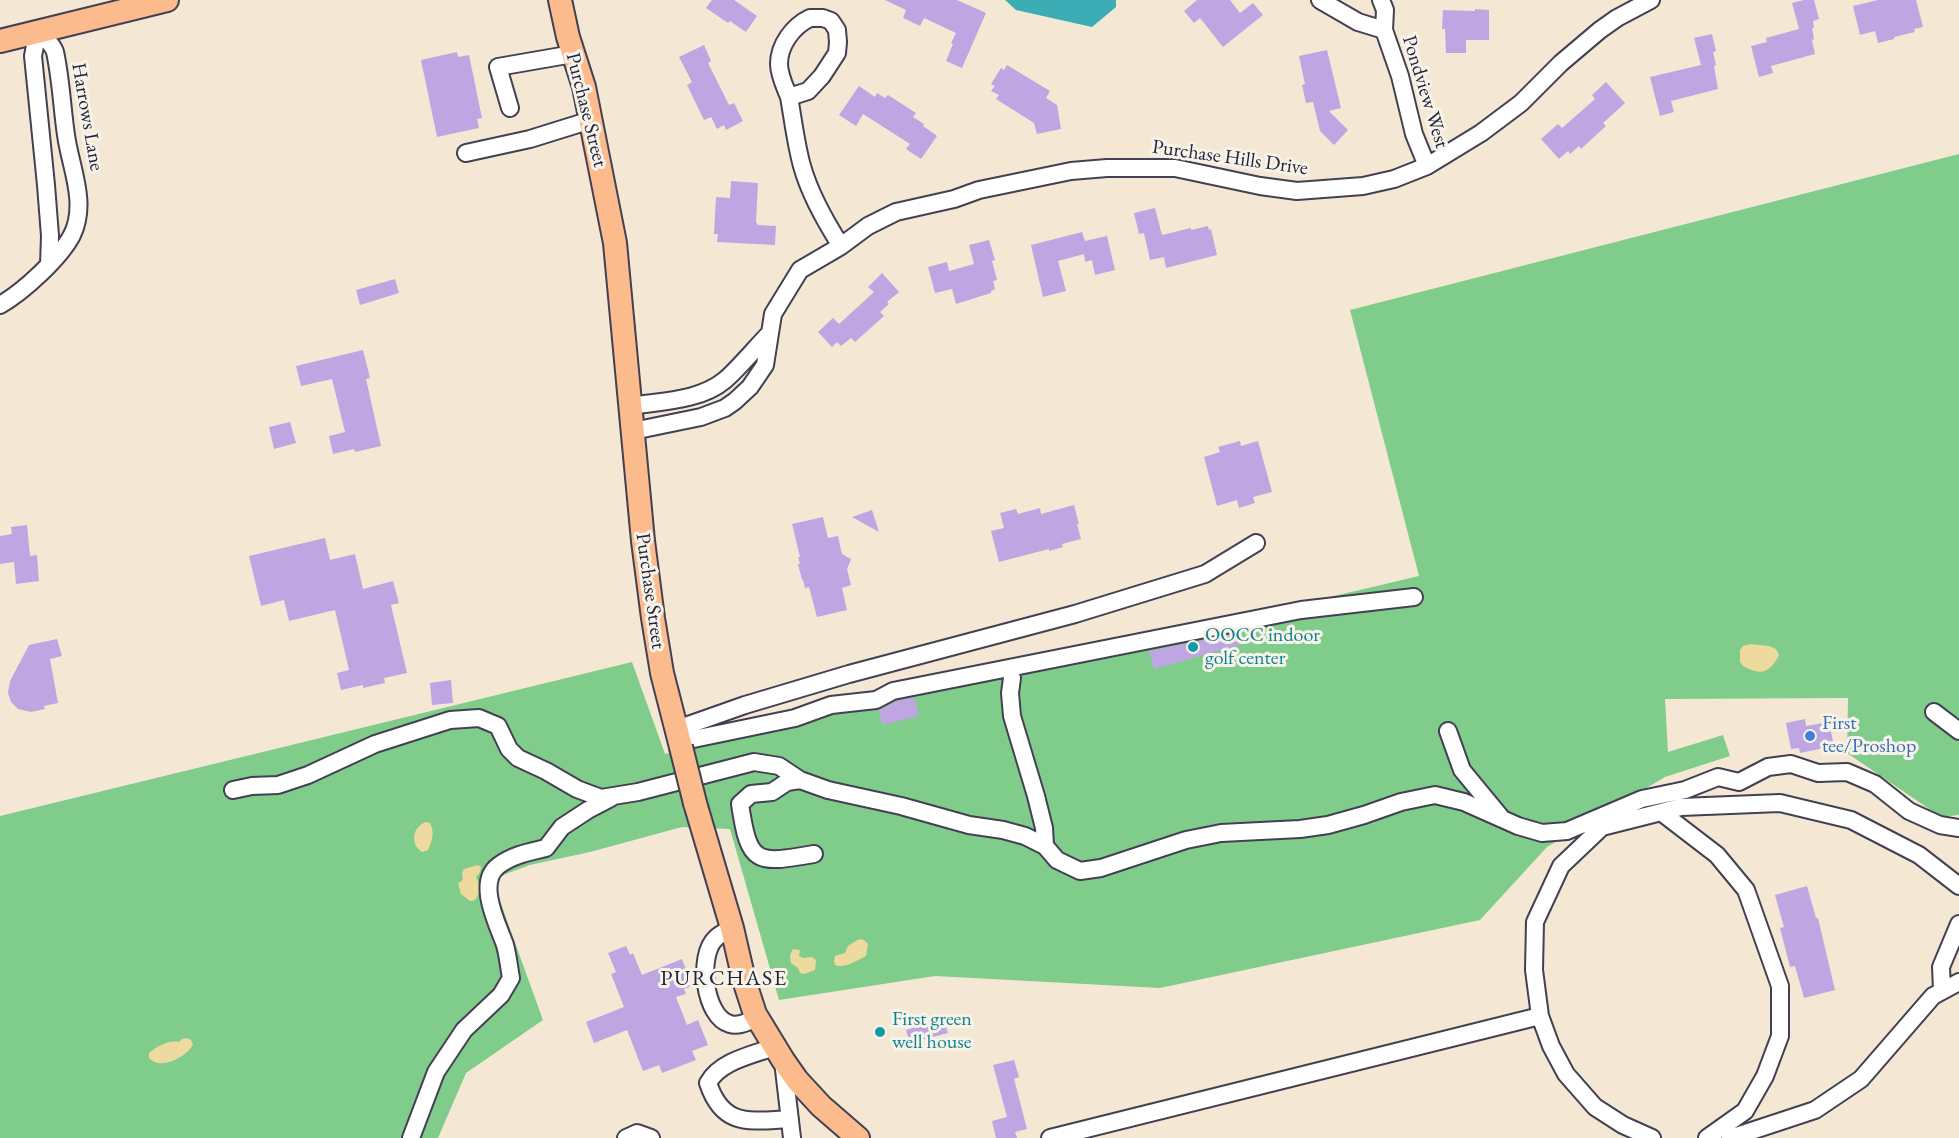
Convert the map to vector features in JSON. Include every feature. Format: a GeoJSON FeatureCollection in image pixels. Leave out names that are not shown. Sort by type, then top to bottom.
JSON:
{"type":"FeatureCollection","features":[{"type":"Feature","properties":{"kind":"main road"},"geometry":{"type":"LineString","coordinates":[[0,41],[143,3],[167,0]]}},
{"type":"Feature","properties":{"kind":"main road","name":"Purchase Street"},"geometry":{"type":"LineString","coordinates":[[560,0],[573,54],[584,87],[615,243],[652,618],[662,673],[695,804],[732,928],[744,980],[757,1018],[797,1080],[821,1106],[858,1138]]}},
{"type":"Feature","properties":{"kind":"street","name":"Pondview West"},"geometry":{"type":"LineString","coordinates":[[1320,0],[1358,22],[1384,30]]}},
{"type":"Feature","properties":{"kind":"street","name":"Pondview West"},"geometry":{"type":"LineString","coordinates":[[1381,0],[1385,10],[1384,30],[1400,76],[1414,134],[1427,166]]}},
{"type":"Feature","properties":{"kind":"street","name":"Purchase Hills Drive"},"geometry":{"type":"LineString","coordinates":[[633,430],[702,417],[725,408],[735,401],[750,387],[765,365],[773,315],[801,270],[841,246],[868,226],[896,212],[954,199],[979,190],[1071,171],[1140,167],[1174,168],[1260,186],[1297,191],[1335,190],[1394,179],[1427,166],[1481,133],[1514,109],[1600,30],[1651,0]]}},
{"type":"Feature","properties":{"kind":"street"},"geometry":{"type":"LineString","coordinates":[[789,97],[808,91],[822,76],[837,53],[837,30],[831,21],[823,18],[810,18],[800,22],[792,30],[784,45],[779,64],[789,97],[802,166],[827,226],[841,246]]}},
{"type":"Feature","properties":{"kind":"street"},"geometry":{"type":"LineString","coordinates":[[38,30],[33,56],[50,236],[49,265]]}},
{"type":"Feature","properties":{"kind":"street","name":"Harrows Lane"},"geometry":{"type":"LineString","coordinates":[[0,305],[23,290],[49,265],[73,234],[78,213],[78,191],[67,141],[54,49],[38,30]]}},
{"type":"Feature","properties":{"kind":"street"},"geometry":{"type":"LineString","coordinates":[[510,108],[498,67],[573,54]]}},
{"type":"Feature","properties":{"kind":"street"},"geometry":{"type":"LineString","coordinates":[[466,153],[530,139],[591,120]]}},
{"type":"Feature","properties":{"kind":"street","name":"Purchase Hills Drive"},"geometry":{"type":"LineString","coordinates":[[631,406],[697,395],[719,384],[770,333]]}},
{"type":"Feature","properties":{"kind":"street"},"geometry":{"type":"LineString","coordinates":[[719,384],[735,401]]}},
{"type":"Feature","properties":{"kind":"street"},"geometry":{"type":"LineString","coordinates":[[679,739],[745,705],[849,674],[1075,614],[1205,574],[1256,543]]}},
{"type":"Feature","properties":{"kind":"street"},"geometry":{"type":"LineString","coordinates":[[679,739],[795,718],[831,705],[876,700],[893,691],[1300,610],[1414,597]]}},
{"type":"Feature","properties":{"kind":"street"},"geometry":{"type":"LineString","coordinates":[[1012,678],[1011,717],[1036,796],[1044,828],[1045,846]]}},
{"type":"Feature","properties":{"kind":"street"},"geometry":{"type":"LineString","coordinates":[[1934,711],[1959,731]]}},
{"type":"Feature","properties":{"kind":"street"},"geometry":{"type":"LineString","coordinates":[[233,790],[252,786],[278,785],[326,768],[375,744],[450,720],[479,718],[498,726],[509,749],[518,758],[577,789],[601,798],[638,792],[754,762],[779,766],[800,780],[828,790],[892,804],[969,825],[1025,836],[1045,846],[1057,860],[1080,871],[1101,868],[1186,840],[1221,833],[1300,829],[1328,825],[1401,802],[1435,795],[1464,802],[1518,826],[1542,833],[1567,831],[1642,799],[1685,790],[1718,777],[1739,782],[1768,767],[1791,764],[1818,773],[1847,772],[1875,784],[1909,811],[1940,825],[1959,828]]}},
{"type":"Feature","properties":{"kind":"street"},"geometry":{"type":"LineString","coordinates":[[1448,731],[1462,770],[1504,820]]}},
{"type":"Feature","properties":{"kind":"street"},"geometry":{"type":"LineString","coordinates":[[800,780],[787,782],[772,792],[751,794],[740,804],[743,825],[749,848],[763,860],[781,860],[814,854]]}},
{"type":"Feature","properties":{"kind":"street"},"geometry":{"type":"LineString","coordinates":[[411,1138],[436,1072],[464,1030],[501,995],[511,978],[506,948],[491,908],[487,884],[496,867],[518,854],[546,848],[562,827],[615,796]]}},
{"type":"Feature","properties":{"kind":"street"},"geometry":{"type":"LineString","coordinates":[[1652,1138],[1623,1125],[1595,1107],[1566,1074],[1551,1046],[1540,1016],[1534,969],[1535,922],[1561,866],[1602,827],[1681,807],[1780,803],[1851,820],[1919,855],[1959,886]]}},
{"type":"Feature","properties":{"kind":"street"},"geometry":{"type":"LineString","coordinates":[[1661,812],[1717,855],[1746,890],[1780,986],[1780,1036],[1765,1076],[1745,1111],[1707,1138]]}},
{"type":"Feature","properties":{"kind":"street"},"geometry":{"type":"LineString","coordinates":[[1942,990],[1941,967],[1959,924]]}},
{"type":"Feature","properties":{"kind":"street"},"geometry":{"type":"LineString","coordinates":[[732,928],[715,938],[706,953],[705,974],[708,997],[719,1016],[730,1024],[745,1023],[757,1018]]}},
{"type":"Feature","properties":{"kind":"street"},"geometry":{"type":"LineString","coordinates":[[1730,1138],[1815,1110],[1861,1078],[1933,996],[1959,982]]}},
{"type":"Feature","properties":{"kind":"street"},"geometry":{"type":"LineString","coordinates":[[1050,1138],[1540,1016]]}},
{"type":"Feature","properties":{"kind":"street"},"geometry":{"type":"LineString","coordinates":[[790,1119],[747,1120],[726,1114],[713,1098],[708,1083],[713,1074],[732,1062],[778,1053],[790,1119],[792,1138]]}},
{"type":"Feature","properties":{"kind":"street"},"geometry":{"type":"LineString","coordinates":[[626,1138],[637,1133],[651,1138]]}},
{"type":"Feature","properties":{"kind":"green space"},"geometry":{"type":"Polygon","coordinates":[[[1959,154],[1959,815],[1941,817],[1847,753],[1848,698],[1665,699],[1668,752],[1723,735],[1730,756],[1665,777],[1547,847],[1480,920],[1160,988],[935,976],[779,1000],[730,829],[682,827],[590,852],[530,865],[492,879],[543,1020],[466,1073],[438,1138],[0,1138],[0,816],[632,662],[665,754],[1419,576],[1350,310],[1959,154]]]}},
{"type":"Feature","properties":{"kind":"sand"},"geometry":{"type":"Polygon","coordinates":[[[1750,644],[1776,649],[1779,655],[1772,666],[1760,672],[1743,666],[1740,662],[1740,650],[1743,646],[1750,644]]]}},
{"type":"Feature","properties":{"kind":"sand"},"geometry":{"type":"Polygon","coordinates":[[[426,822],[432,826],[432,836],[428,850],[422,852],[416,845],[414,836],[421,824],[426,822]]]}},
{"type":"Feature","properties":{"kind":"sand"},"geometry":{"type":"Polygon","coordinates":[[[478,865],[481,867],[476,877],[481,889],[475,900],[470,901],[461,894],[458,883],[463,880],[464,869],[478,865]]]}},
{"type":"Feature","properties":{"kind":"sand"},"geometry":{"type":"Polygon","coordinates":[[[859,939],[868,944],[866,956],[847,965],[835,965],[835,956],[845,953],[848,946],[859,939]]]}},
{"type":"Feature","properties":{"kind":"sand"},"geometry":{"type":"Polygon","coordinates":[[[793,949],[800,950],[799,956],[803,958],[812,957],[816,960],[815,970],[800,973],[798,968],[791,963],[790,955],[793,949]]]}},
{"type":"Feature","properties":{"kind":"sand"},"geometry":{"type":"Polygon","coordinates":[[[187,1038],[193,1045],[179,1058],[160,1063],[149,1058],[149,1053],[160,1046],[187,1038]]]}},
{"type":"Feature","properties":{"kind":"water"},"geometry":{"type":"Polygon","coordinates":[[[1005,0],[1116,0],[1116,7],[1092,27],[1016,10],[1005,0]]]}},
{"type":"Feature","properties":{"kind":"building"},"geometry":{"type":"Polygon","coordinates":[[[712,0],[734,0],[757,16],[746,32],[706,8],[712,0]]]}},
{"type":"Feature","properties":{"kind":"building"},"geometry":{"type":"Polygon","coordinates":[[[885,0],[957,0],[986,13],[962,68],[946,61],[956,33],[924,18],[920,26],[903,18],[906,10],[885,0]]]}},
{"type":"Feature","properties":{"kind":"building"},"geometry":{"type":"Polygon","coordinates":[[[1197,0],[1230,0],[1240,13],[1253,3],[1263,15],[1223,47],[1200,18],[1194,23],[1184,11],[1197,0]]]}},
{"type":"Feature","properties":{"kind":"building"},"geometry":{"type":"Polygon","coordinates":[[[1814,0],[1819,19],[1813,21],[1814,28],[1812,28],[1815,54],[1771,66],[1773,73],[1759,77],[1751,46],[1767,42],[1766,38],[1799,29],[1792,3],[1814,0]]]}},
{"type":"Feature","properties":{"kind":"building"},"geometry":{"type":"Polygon","coordinates":[[[1878,0],[1916,0],[1923,27],[1914,29],[1915,32],[1878,43],[1875,31],[1860,35],[1853,6],[1878,0]]]}},
{"type":"Feature","properties":{"kind":"building"},"geometry":{"type":"Polygon","coordinates":[[[1475,9],[1489,10],[1489,40],[1466,40],[1466,53],[1446,53],[1445,29],[1442,29],[1443,10],[1475,11],[1475,9]]]}},
{"type":"Feature","properties":{"kind":"building"},"geometry":{"type":"Polygon","coordinates":[[[1712,34],[1716,51],[1713,52],[1718,89],[1671,101],[1674,112],[1660,116],[1650,77],[1701,65],[1694,38],[1712,34]]]}},
{"type":"Feature","properties":{"kind":"building"},"geometry":{"type":"Polygon","coordinates":[[[704,45],[711,61],[708,63],[729,105],[734,103],[743,121],[726,130],[724,125],[717,129],[711,117],[704,120],[687,85],[692,82],[679,57],[704,45]]]}},
{"type":"Feature","properties":{"kind":"building"},"geometry":{"type":"Polygon","coordinates":[[[1327,50],[1341,108],[1329,111],[1348,130],[1334,145],[1320,131],[1313,102],[1306,103],[1302,85],[1305,84],[1299,56],[1327,50]]]}},
{"type":"Feature","properties":{"kind":"building"},"geometry":{"type":"Polygon","coordinates":[[[457,52],[458,57],[469,55],[482,118],[477,119],[479,128],[437,137],[421,60],[457,52]]]}},
{"type":"Feature","properties":{"kind":"building"},"geometry":{"type":"Polygon","coordinates":[[[1007,65],[1050,91],[1046,98],[1057,105],[1061,129],[1037,134],[1034,123],[996,99],[999,95],[991,91],[995,86],[991,84],[1001,68],[1004,70],[1007,65]]]}},
{"type":"Feature","properties":{"kind":"building"},"geometry":{"type":"Polygon","coordinates":[[[1606,82],[1625,103],[1603,123],[1606,126],[1581,149],[1579,146],[1570,154],[1568,151],[1559,159],[1541,139],[1558,124],[1562,128],[1595,99],[1592,95],[1606,82]]]}},
{"type":"Feature","properties":{"kind":"building"},"geometry":{"type":"Polygon","coordinates":[[[859,86],[875,97],[877,93],[885,98],[888,95],[916,113],[913,117],[937,136],[921,159],[906,149],[910,144],[863,114],[856,126],[839,115],[859,86]]]}},
{"type":"Feature","properties":{"kind":"building"},"geometry":{"type":"Polygon","coordinates":[[[731,181],[758,183],[756,222],[758,225],[776,226],[775,245],[717,242],[718,234],[714,234],[716,197],[730,198],[731,181]]]}},
{"type":"Feature","properties":{"kind":"building"},"geometry":{"type":"Polygon","coordinates":[[[1155,208],[1162,235],[1208,226],[1209,230],[1211,229],[1217,255],[1166,268],[1164,257],[1150,260],[1144,233],[1139,234],[1134,213],[1155,208]]]}},
{"type":"Feature","properties":{"kind":"building"},"geometry":{"type":"Polygon","coordinates":[[[1082,232],[1085,241],[1107,236],[1115,270],[1095,275],[1092,260],[1085,262],[1084,254],[1058,261],[1066,291],[1043,297],[1031,245],[1082,232]]]}},
{"type":"Feature","properties":{"kind":"building"},"geometry":{"type":"Polygon","coordinates":[[[989,240],[995,260],[992,261],[997,280],[993,281],[995,289],[991,293],[956,304],[952,289],[935,293],[928,267],[947,262],[949,271],[974,264],[969,245],[989,240]]]}},
{"type":"Feature","properties":{"kind":"building"},"geometry":{"type":"Polygon","coordinates":[[[882,273],[899,292],[887,302],[889,304],[880,312],[884,316],[855,342],[851,338],[841,346],[837,342],[832,347],[818,332],[833,318],[839,324],[874,292],[868,287],[882,273]]]}},
{"type":"Feature","properties":{"kind":"building"},"geometry":{"type":"Polygon","coordinates":[[[395,279],[399,293],[360,305],[356,290],[395,279]]]}},
{"type":"Feature","properties":{"kind":"building"},"geometry":{"type":"Polygon","coordinates":[[[363,350],[370,378],[366,379],[381,446],[333,454],[329,436],[345,432],[332,379],[301,386],[296,366],[363,350]]]}},
{"type":"Feature","properties":{"kind":"building"},"geometry":{"type":"Polygon","coordinates":[[[290,422],[296,443],[274,449],[269,427],[290,422]]]}},
{"type":"Feature","properties":{"kind":"building"},"geometry":{"type":"Polygon","coordinates":[[[1240,441],[1241,446],[1258,441],[1272,492],[1253,497],[1255,503],[1239,508],[1237,500],[1217,506],[1204,457],[1220,452],[1218,447],[1240,441]]]}},
{"type":"Feature","properties":{"kind":"building"},"geometry":{"type":"Polygon","coordinates":[[[1074,505],[1081,539],[1062,544],[1063,547],[1049,551],[1049,549],[999,562],[991,531],[1004,528],[1000,513],[1016,509],[1018,514],[1040,508],[1041,514],[1074,505]]]}},
{"type":"Feature","properties":{"kind":"building"},"geometry":{"type":"Polygon","coordinates":[[[872,510],[879,532],[852,517],[872,510]]]}},
{"type":"Feature","properties":{"kind":"building"},"geometry":{"type":"Polygon","coordinates":[[[823,517],[828,538],[838,536],[842,554],[851,559],[847,569],[851,585],[842,588],[847,610],[817,617],[809,587],[805,588],[802,580],[798,564],[800,564],[798,557],[800,557],[792,524],[823,517]]]}},
{"type":"Feature","properties":{"kind":"building"},"geometry":{"type":"Polygon","coordinates":[[[27,525],[30,556],[37,555],[39,581],[16,584],[14,562],[0,564],[0,536],[12,534],[11,527],[27,525]]]}},
{"type":"Feature","properties":{"kind":"building"},"geometry":{"type":"Polygon","coordinates":[[[325,538],[330,560],[355,554],[363,589],[393,581],[399,603],[391,605],[407,673],[384,678],[385,683],[341,690],[337,673],[349,670],[335,610],[289,621],[284,600],[261,606],[249,556],[325,538]]]}},
{"type":"Feature","properties":{"kind":"building","name":"OOCC indoor golf center"},"geometry":{"type":"Polygon","coordinates":[[[1240,633],[1243,644],[1154,669],[1149,651],[1240,633]]]}},
{"type":"Feature","properties":{"kind":"building"},"geometry":{"type":"Polygon","coordinates":[[[57,639],[62,656],[50,659],[58,703],[31,712],[18,709],[11,702],[8,693],[10,681],[29,645],[57,639]]]}},
{"type":"Feature","properties":{"kind":"building"},"geometry":{"type":"Polygon","coordinates":[[[451,680],[453,703],[432,705],[430,683],[451,680]]]}},
{"type":"Feature","properties":{"kind":"building"},"geometry":{"type":"Polygon","coordinates":[[[914,697],[919,716],[882,725],[879,710],[897,701],[914,697]]]}},
{"type":"Feature","properties":{"kind":"building","name":"First tee/Proshop"},"geometry":{"type":"Polygon","coordinates":[[[1805,719],[1806,726],[1829,722],[1834,746],[1800,753],[1799,748],[1791,749],[1786,723],[1805,719]]]}},
{"type":"Feature","properties":{"kind":"building"},"geometry":{"type":"Polygon","coordinates":[[[1807,886],[1816,918],[1818,918],[1835,990],[1804,998],[1795,966],[1790,967],[1780,928],[1784,927],[1775,895],[1807,886]]]}},
{"type":"Feature","properties":{"kind":"building"},"geometry":{"type":"Polygon","coordinates":[[[626,946],[630,955],[633,953],[642,975],[682,959],[692,986],[684,989],[686,994],[676,997],[687,1025],[698,1020],[708,1045],[692,1051],[696,1060],[662,1073],[659,1065],[643,1071],[627,1030],[594,1043],[586,1022],[624,1007],[611,974],[616,972],[608,953],[626,946]]]}},
{"type":"Feature","properties":{"kind":"building"},"geometry":{"type":"Polygon","coordinates":[[[943,1017],[948,1033],[910,1043],[906,1030],[912,1028],[912,1025],[943,1017]]]}},
{"type":"Feature","properties":{"kind":"building"},"geometry":{"type":"Polygon","coordinates":[[[1014,1060],[1019,1077],[1014,1079],[1027,1129],[1015,1132],[1017,1138],[996,1138],[992,1121],[1007,1117],[993,1065],[1014,1060]]]}},
{"type":"Feature","properties":{"kind":"place","name":"OOCC indoor golf center"},"geometry":{"type":"Point","coordinates":[1193,647]}},
{"type":"Feature","properties":{"kind":"place","name":"First tee/Proshop"},"geometry":{"type":"Point","coordinates":[1810,736]}},
{"type":"Feature","properties":{"kind":"place","name":"First green well house"},"geometry":{"type":"Point","coordinates":[880,1032]}},
{"type":"Feature","properties":{"kind":"district","name":"PURCHASE"},"geometry":{"type":"Point","coordinates":[724,979]}}]}
